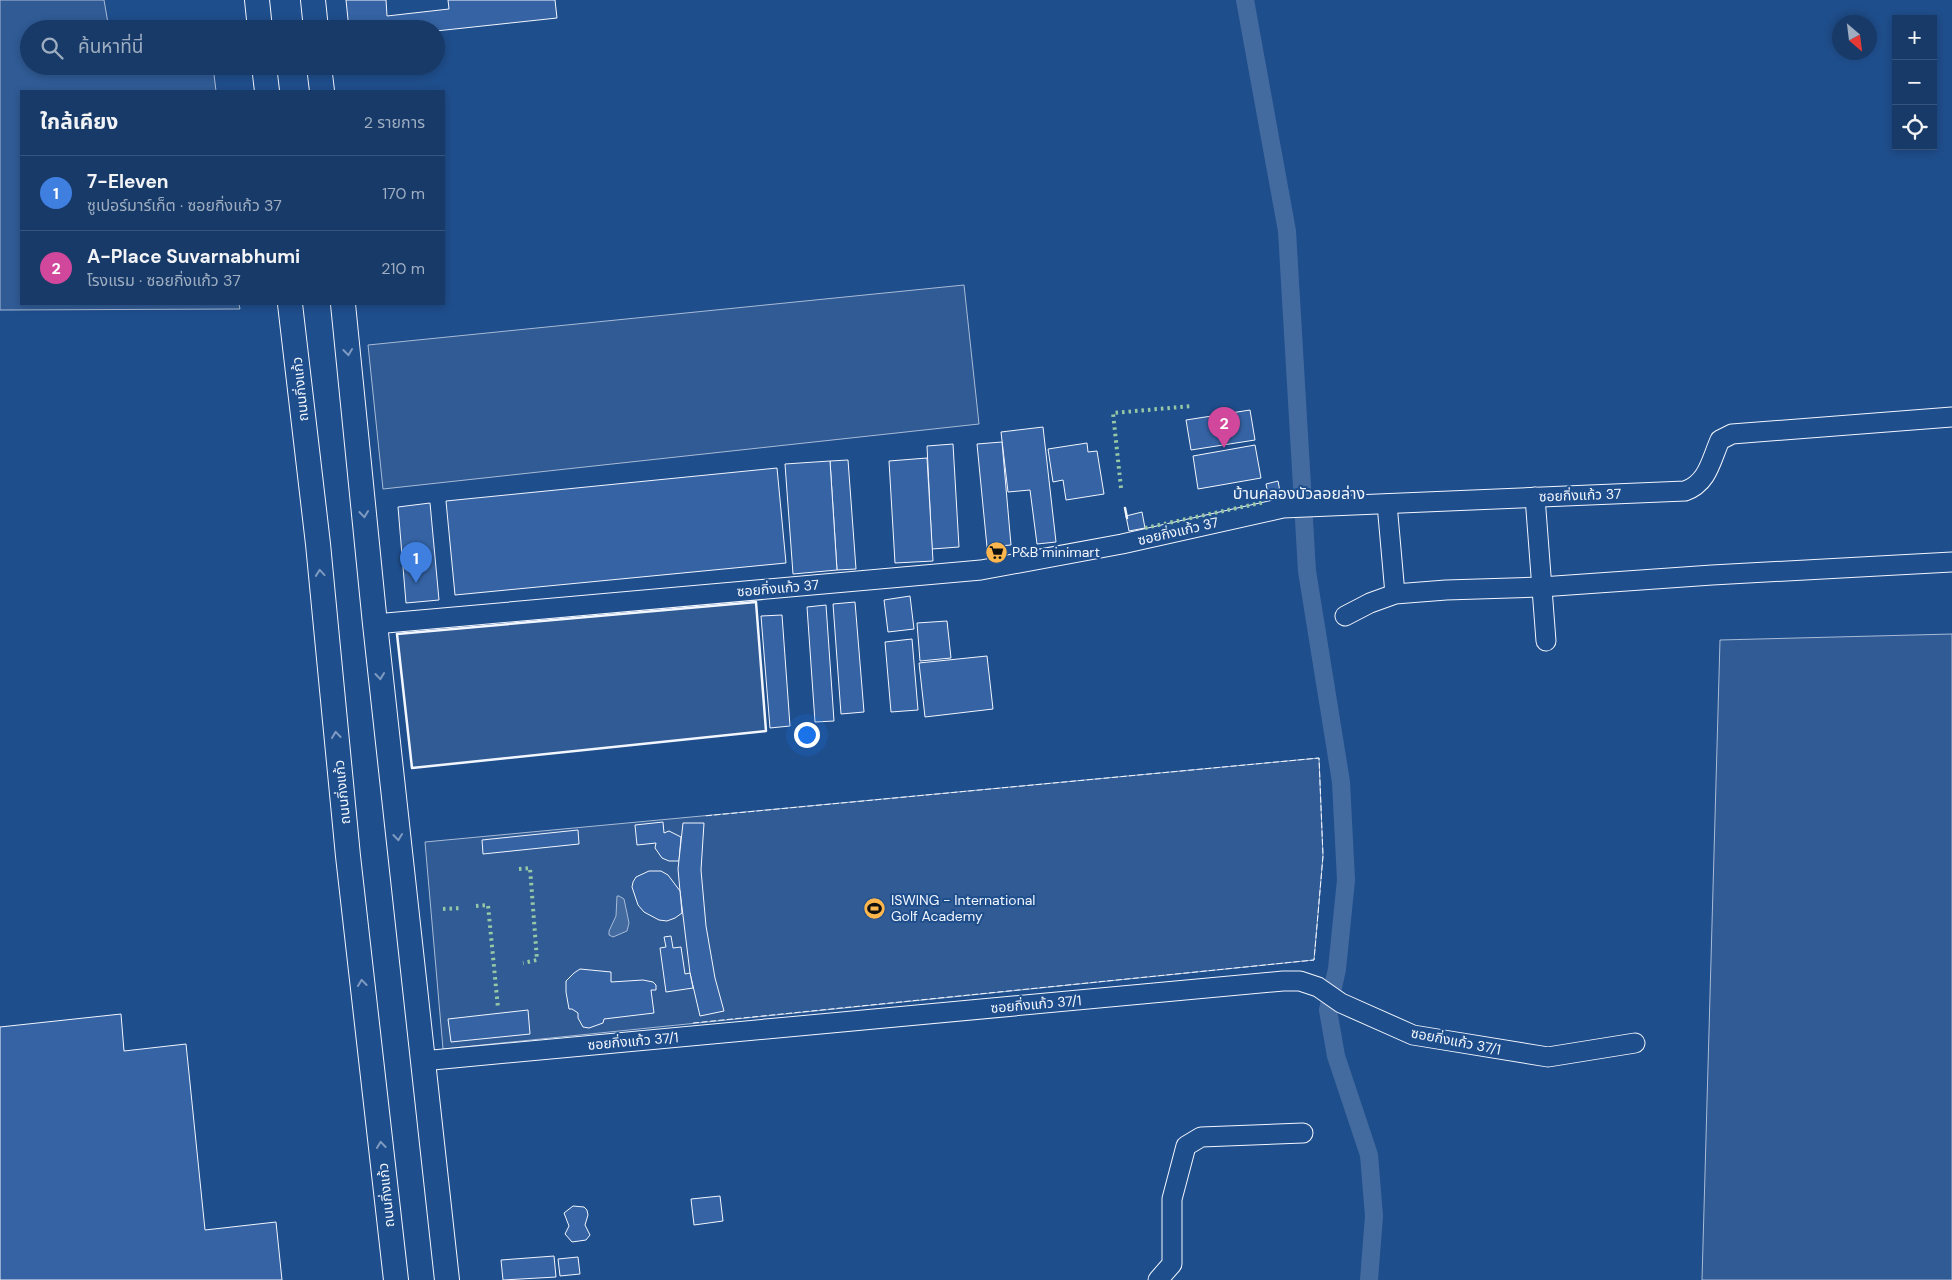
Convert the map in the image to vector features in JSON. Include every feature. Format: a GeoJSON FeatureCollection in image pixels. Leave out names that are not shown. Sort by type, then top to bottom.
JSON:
{"type":"FeatureCollection","features":[{"type":"Feature","properties":{"kind":"main road"},"geometry":{"type":"LineString","coordinates":[[257,0],[259,20]]}},
{"type":"Feature","properties":{"kind":"main road"},"geometry":{"type":"LineString","coordinates":[[313,0],[315,20]]}},
{"type":"Feature","properties":{"kind":"main road"},"geometry":{"type":"LineString","coordinates":[[265,75],[267,90]]}},
{"type":"Feature","properties":{"kind":"main road"},"geometry":{"type":"LineString","coordinates":[[320,75],[322,90]]}},
{"type":"Feature","properties":{"kind":"main road","name":"ถนนกิ่งแก้ว"},"geometry":{"type":"LineString","coordinates":[[290,305],[318,544],[348,856],[396,1280]]}},
{"type":"Feature","properties":{"kind":"main road"},"geometry":{"type":"LineString","coordinates":[[343,305],[375,624],[447,1280]]}},
{"type":"Feature","properties":{"kind":"street","name":"ซอยกิ่งแก้ว 37"},"geometry":{"type":"LineString","coordinates":[[375,624],[982,570],[1122,544],[1283,508],[1685,492],[1695,488],[1703,480],[1720,440],[1732,434],[1952,417]]}},
{"type":"Feature","properties":{"kind":"street"},"geometry":{"type":"LineString","coordinates":[[1535,497],[1546,641]]}},
{"type":"Feature","properties":{"kind":"street"},"geometry":{"type":"LineString","coordinates":[[1387,504],[1396,594]]}},
{"type":"Feature","properties":{"kind":"street"},"geometry":{"type":"LineString","coordinates":[[1345,616],[1370,603],[1396,594],[1952,562]]}},
{"type":"Feature","properties":{"kind":"street","name":"ซอยกิ่งแก้ว 37/1"},"geometry":{"type":"LineString","coordinates":[[422,1061],[1283,980],[1300,981],[1318,987],[1341,1003],[1413,1035],[1548,1057],[1635,1043]]}},
{"type":"Feature","properties":{"kind":"street"},"geometry":{"type":"LineString","coordinates":[[1158,1280],[1172,1264],[1172,1199],[1186,1146],[1201,1136],[1303,1134]]}},
{"type":"Feature","properties":{"kind":"shaded area"},"geometry":{"type":"Polygon","coordinates":[[[0,0],[104,0],[107,20],[20,20],[20,75],[214,75],[216,90],[20,90],[20,305],[239,305],[240,309],[0,310],[0,0]]]}},
{"type":"Feature","properties":{"kind":"shaded area"},"geometry":{"type":"Polygon","coordinates":[[[964,285],[979,424],[383,489],[368,345],[964,285]]]}},
{"type":"Feature","properties":{"kind":"shaded area"},"geometry":{"type":"Polygon","coordinates":[[[756,602],[766,731],[412,768],[397,634],[756,602]]]}},
{"type":"Feature","properties":{"kind":"shaded area"},"geometry":{"type":"Polygon","coordinates":[[[1952,634],[1952,1280],[1702,1280],[1720,640],[1952,634]]]}},
{"type":"Feature","properties":{"kind":"shaded area","name":"ISWING - International Golf Academy"},"geometry":{"type":"Polygon","coordinates":[[[1319,758],[1323,856],[1314,960],[443,1049],[425,842],[1319,758]]]}},
{"type":"Feature","properties":{"kind":"shaded area"},"geometry":{"type":"Polygon","coordinates":[[[617,896],[624,899],[629,923],[627,931],[613,937],[609,935],[609,931],[616,916],[617,896]]]}},
{"type":"Feature","properties":{"kind":"building"},"geometry":{"type":"Polygon","coordinates":[[[346,0],[386,0],[387,16],[449,9],[448,0],[555,0],[557,18],[445,30],[445,20],[348,20],[346,0]]]}},
{"type":"Feature","properties":{"kind":"building"},"geometry":{"type":"Polygon","coordinates":[[[1250,410],[1255,440],[1191,450],[1186,420],[1250,410]]]}},
{"type":"Feature","properties":{"kind":"building"},"geometry":{"type":"Polygon","coordinates":[[[1043,427],[1056,542],[1037,544],[1030,490],[1008,492],[1001,432],[1043,427]]]}},
{"type":"Feature","properties":{"kind":"building"},"geometry":{"type":"Polygon","coordinates":[[[1002,442],[1011,545],[987,547],[977,444],[1002,442]]]}},
{"type":"Feature","properties":{"kind":"building"},"geometry":{"type":"Polygon","coordinates":[[[1087,443],[1088,452],[1097,451],[1104,494],[1066,500],[1063,480],[1053,482],[1048,449],[1087,443]]]}},
{"type":"Feature","properties":{"kind":"building"},"geometry":{"type":"Polygon","coordinates":[[[953,444],[959,547],[932,549],[927,446],[953,444]]]}},
{"type":"Feature","properties":{"kind":"building"},"geometry":{"type":"Polygon","coordinates":[[[1255,445],[1261,478],[1198,489],[1193,456],[1255,445]]]}},
{"type":"Feature","properties":{"kind":"building"},"geometry":{"type":"Polygon","coordinates":[[[927,458],[933,561],[895,563],[889,461],[927,458]]]}},
{"type":"Feature","properties":{"kind":"building"},"geometry":{"type":"Polygon","coordinates":[[[848,460],[856,569],[837,570],[830,461],[848,460]]]}},
{"type":"Feature","properties":{"kind":"building"},"geometry":{"type":"Polygon","coordinates":[[[830,461],[837,570],[793,574],[785,464],[830,461]]]}},
{"type":"Feature","properties":{"kind":"building"},"geometry":{"type":"Polygon","coordinates":[[[777,468],[786,563],[455,595],[446,501],[777,468]]]}},
{"type":"Feature","properties":{"kind":"building"},"geometry":{"type":"Polygon","coordinates":[[[1278,481],[1281,497],[1269,500],[1266,484],[1278,481]]]}},
{"type":"Feature","properties":{"kind":"building"},"geometry":{"type":"Polygon","coordinates":[[[430,503],[439,600],[406,603],[398,507],[430,503]]]}},
{"type":"Feature","properties":{"kind":"building"},"geometry":{"type":"Polygon","coordinates":[[[1142,512],[1145,528],[1129,531],[1126,516],[1142,512]]]}},
{"type":"Feature","properties":{"kind":"building"},"geometry":{"type":"Polygon","coordinates":[[[1002,546],[1003,556],[988,558],[987,547],[1002,546]]]}},
{"type":"Feature","properties":{"kind":"building"},"geometry":{"type":"Polygon","coordinates":[[[910,596],[914,629],[888,632],[884,600],[910,596]]]}},
{"type":"Feature","properties":{"kind":"building"},"geometry":{"type":"Polygon","coordinates":[[[855,602],[864,712],[841,714],[833,604],[855,602]]]}},
{"type":"Feature","properties":{"kind":"building"},"geometry":{"type":"Polygon","coordinates":[[[826,605],[834,721],[815,722],[807,607],[826,605]]]}},
{"type":"Feature","properties":{"kind":"building"},"geometry":{"type":"Polygon","coordinates":[[[782,615],[790,726],[770,728],[761,616],[782,615]]]}},
{"type":"Feature","properties":{"kind":"building"},"geometry":{"type":"Polygon","coordinates":[[[947,621],[951,658],[920,661],[917,623],[947,621]]]}},
{"type":"Feature","properties":{"kind":"building"},"geometry":{"type":"Polygon","coordinates":[[[912,639],[918,710],[891,712],[885,642],[912,639]]]}},
{"type":"Feature","properties":{"kind":"building"},"geometry":{"type":"Polygon","coordinates":[[[987,656],[993,709],[925,717],[919,663],[987,656]]]}},
{"type":"Feature","properties":{"kind":"building"},"geometry":{"type":"Polygon","coordinates":[[[663,822],[664,833],[669,831],[681,837],[679,861],[669,861],[662,858],[655,848],[656,843],[637,845],[635,825],[663,822]]]}},
{"type":"Feature","properties":{"kind":"building"},"geometry":{"type":"Polygon","coordinates":[[[683,823],[704,823],[701,870],[706,926],[715,978],[724,1011],[700,1016],[690,973],[678,869],[683,823]]]}},
{"type":"Feature","properties":{"kind":"building"},"geometry":{"type":"Polygon","coordinates":[[[578,830],[579,844],[483,854],[482,840],[578,830]]]}},
{"type":"Feature","properties":{"kind":"building"},"geometry":{"type":"Polygon","coordinates":[[[649,871],[661,871],[668,875],[680,891],[682,913],[675,918],[667,921],[659,920],[644,912],[638,905],[632,887],[633,882],[636,877],[649,871]]]}},
{"type":"Feature","properties":{"kind":"building"},"geometry":{"type":"Polygon","coordinates":[[[671,936],[673,948],[681,947],[685,974],[690,973],[693,988],[666,992],[660,948],[666,947],[664,937],[671,936]]]}},
{"type":"Feature","properties":{"kind":"building"},"geometry":{"type":"Polygon","coordinates":[[[580,969],[611,972],[611,982],[643,980],[653,982],[656,985],[656,990],[651,990],[654,1013],[604,1019],[603,1023],[589,1028],[583,1027],[578,1018],[578,1013],[569,1009],[566,992],[566,981],[580,969]]]}},
{"type":"Feature","properties":{"kind":"building"},"geometry":{"type":"Polygon","coordinates":[[[528,1010],[530,1034],[451,1042],[448,1019],[528,1010]]]}},
{"type":"Feature","properties":{"kind":"building"},"geometry":{"type":"Polygon","coordinates":[[[121,1014],[124,1051],[186,1044],[205,1230],[276,1222],[282,1280],[0,1280],[0,1027],[121,1014]]]}},
{"type":"Feature","properties":{"kind":"building"},"geometry":{"type":"Polygon","coordinates":[[[720,1196],[723,1221],[694,1225],[691,1199],[720,1196]]]}},
{"type":"Feature","properties":{"kind":"building"},"geometry":{"type":"Polygon","coordinates":[[[573,1206],[584,1207],[587,1210],[588,1215],[585,1225],[590,1235],[586,1240],[572,1242],[565,1234],[569,1226],[564,1213],[573,1206]]]}},
{"type":"Feature","properties":{"kind":"building"},"geometry":{"type":"Polygon","coordinates":[[[554,1256],[556,1277],[503,1280],[501,1260],[554,1256]]]}},
{"type":"Feature","properties":{"kind":"building"},"geometry":{"type":"Polygon","coordinates":[[[578,1257],[580,1274],[560,1276],[558,1259],[578,1257]]]}},
{"type":"Feature","properties":{"kind":"waterway"},"geometry":{"type":"LineString","coordinates":[[1245,0],[1287,231],[1307,571],[1341,782],[1346,880],[1337,969],[1328,1010],[1336,1056],[1369,1155],[1374,1216],[1369,1280]]}},
{"type":"Feature","properties":{"kind":"hedge"},"geometry":{"type":"LineString","coordinates":[[1121,488],[1113,413],[1192,406]]}},
{"type":"Feature","properties":{"kind":"hedge"},"geometry":{"type":"LineString","coordinates":[[1145,528],[1265,502]]}},
{"type":"Feature","properties":{"kind":"hedge"},"geometry":{"type":"LineString","coordinates":[[519,869],[530,868],[537,960],[523,963]]}},
{"type":"Feature","properties":{"kind":"hedge"},"geometry":{"type":"LineString","coordinates":[[476,906],[488,905],[498,1008]]}},
{"type":"Feature","properties":{"kind":"hedge"},"geometry":{"type":"LineString","coordinates":[[443,909],[461,908]]}},
{"type":"Feature","properties":{"kind":"fence"},"geometry":{"type":"LineString","coordinates":[[693,1023],[1314,960],[1323,856],[1319,758],[704,816]]}},
{"type":"Feature","properties":{"kind":"wall"},"geometry":{"type":"LineString","coordinates":[[1125,508],[1127,518]]}},
{"type":"Feature","properties":{"kind":"wall"},"geometry":{"type":"LineString","coordinates":[[756,602],[766,731],[412,768],[397,634],[756,602]]}},
{"type":"Feature","properties":{"kind":"place","name":"A-Place Suvarnabhumi"},"geometry":{"type":"Point","coordinates":[1224,448]}},
{"type":"Feature","properties":{"kind":"place","name":"P&B minimart"},"geometry":{"type":"Point","coordinates":[996,552]}},
{"type":"Feature","properties":{"kind":"place","name":"7-Eleven"},"geometry":{"type":"Point","coordinates":[416,583]}},
{"type":"Feature","properties":{"kind":"place","name":"ISWING - International Golf Academy"},"geometry":{"type":"Point","coordinates":[875,908]}},
{"type":"Feature","properties":{"kind":"district","name":"บ้านคลองบัวลอยล่าง"},"geometry":{"type":"Point","coordinates":[1299,493]}}]}
